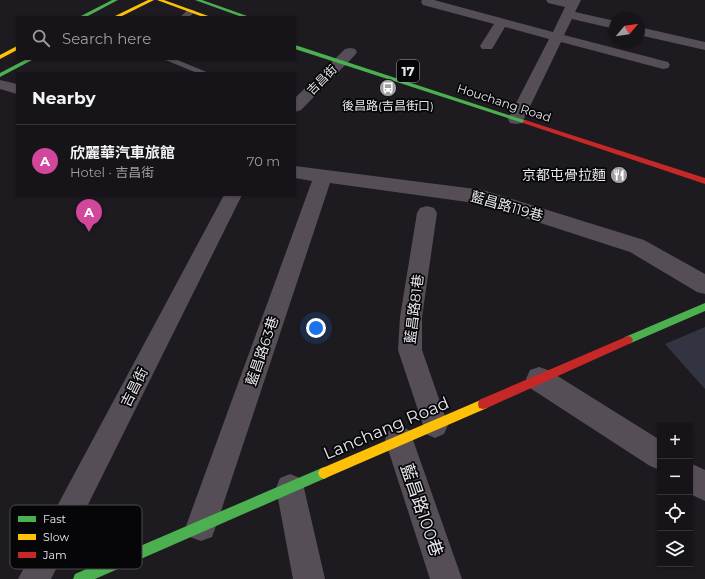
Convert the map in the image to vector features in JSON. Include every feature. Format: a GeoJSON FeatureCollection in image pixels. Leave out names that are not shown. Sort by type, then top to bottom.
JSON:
{"type":"FeatureCollection","features":[{"type":"Feature","properties":{"kind":"main road"},"geometry":{"type":"LineString","coordinates":[[84,16],[116,0]]}},
{"type":"Feature","properties":{"kind":"main road"},"geometry":{"type":"LineString","coordinates":[[118,16],[152,0]]}},
{"type":"Feature","properties":{"kind":"main road"},"geometry":{"type":"LineString","coordinates":[[159,0],[205,16]]}},
{"type":"Feature","properties":{"kind":"main road"},"geometry":{"type":"LineString","coordinates":[[197,0],[243,16]]}},
{"type":"Feature","properties":{"kind":"main road","name":"Houchang Road"},"geometry":{"type":"LineString","coordinates":[[296,47],[348,55],[519,110],[705,182]]}},
{"type":"Feature","properties":{"kind":"main road"},"geometry":{"type":"LineString","coordinates":[[0,57],[16,49]]}},
{"type":"Feature","properties":{"kind":"main road"},"geometry":{"type":"LineString","coordinates":[[0,75],[29,60]]}},
{"type":"Feature","properties":{"kind":"main road","name":"Lanchang Road"},"geometry":{"type":"LineString","coordinates":[[142,552],[705,306]]}},
{"type":"Feature","properties":{"kind":"main road","name":"Lanchang Road"},"geometry":{"type":"LineString","coordinates":[[80,579],[103,569]]}},
{"type":"Feature","properties":{"kind":"street"},"geometry":{"type":"LineString","coordinates":[[552,0],[572,6],[609,22]]}},
{"type":"Feature","properties":{"kind":"street"},"geometry":{"type":"LineString","coordinates":[[427,2],[662,65]]}},
{"type":"Feature","properties":{"kind":"street"},"geometry":{"type":"LineString","coordinates":[[519,110],[572,6]]}},
{"type":"Feature","properties":{"kind":"street"},"geometry":{"type":"LineString","coordinates":[[487,46],[501,22]]}},
{"type":"Feature","properties":{"kind":"street"},"geometry":{"type":"LineString","coordinates":[[645,32],[705,46]]}},
{"type":"Feature","properties":{"kind":"street","name":"吉昌街"},"geometry":{"type":"LineString","coordinates":[[296,106],[348,55]]}},
{"type":"Feature","properties":{"kind":"street"},"geometry":{"type":"LineString","coordinates":[[0,84],[16,90]]}},
{"type":"Feature","properties":{"kind":"street","name":"藍昌路119巷"},"geometry":{"type":"LineString","coordinates":[[296,172],[483,197],[637,246],[705,285]]}},
{"type":"Feature","properties":{"kind":"street","name":"藍昌路63巷"},"geometry":{"type":"LineString","coordinates":[[201,526],[323,176]]}},
{"type":"Feature","properties":{"kind":"street","name":"吉昌街"},"geometry":{"type":"LineString","coordinates":[[73,505],[233,196]]}},
{"type":"Feature","properties":{"kind":"street","name":"藍昌路81巷"},"geometry":{"type":"LineString","coordinates":[[428,213],[412,317],[410,350],[434,425]]}},
{"type":"Feature","properties":{"kind":"street"},"geometry":{"type":"LineString","coordinates":[[539,379],[657,454]]}},
{"type":"Feature","properties":{"kind":"street","name":"藍昌路100巷"},"geometry":{"type":"LineString","coordinates":[[399,440],[446,579]]}},
{"type":"Feature","properties":{"kind":"street"},"geometry":{"type":"LineString","coordinates":[[693,479],[705,487]]}},
{"type":"Feature","properties":{"kind":"street"},"geometry":{"type":"LineString","coordinates":[[290,488],[310,579]]}},
{"type":"Feature","properties":{"kind":"street","name":"吉昌街"},"geometry":{"type":"LineString","coordinates":[[34,579],[39,569]]}},
{"type":"Feature","properties":{"kind":"lane"},"geometry":{"type":"LineString","coordinates":[[185,16],[192,11]]}},
{"type":"Feature","properties":{"kind":"lane"},"geometry":{"type":"LineString","coordinates":[[170,60],[202,72]]}},
{"type":"Feature","properties":{"kind":"building"},"geometry":{"type":"Polygon","coordinates":[[[705,327],[705,389],[665,344],[705,327]]]}},
{"type":"Feature","properties":{"kind":"traffic: fast"},"geometry":{"type":"LineString","coordinates":[[84,16],[116,0]]}},
{"type":"Feature","properties":{"kind":"traffic: fast"},"geometry":{"type":"LineString","coordinates":[[197,0],[244,16]]}},
{"type":"Feature","properties":{"kind":"traffic: fast"},"geometry":{"type":"LineString","coordinates":[[296,47],[525,122]]}},
{"type":"Feature","properties":{"kind":"traffic: fast"},"geometry":{"type":"LineString","coordinates":[[0,75],[29,60]]}},
{"type":"Feature","properties":{"kind":"traffic: fast"},"geometry":{"type":"LineString","coordinates":[[628,340],[705,307]]}},
{"type":"Feature","properties":{"kind":"traffic: fast"},"geometry":{"type":"LineString","coordinates":[[142,552],[324,473]]}},
{"type":"Feature","properties":{"kind":"traffic: fast"},"geometry":{"type":"LineString","coordinates":[[80,579],[103,569]]}},
{"type":"Feature","properties":{"kind":"traffic: slow"},"geometry":{"type":"LineString","coordinates":[[118,16],[152,0]]}},
{"type":"Feature","properties":{"kind":"traffic: slow"},"geometry":{"type":"LineString","coordinates":[[159,0],[205,16]]}},
{"type":"Feature","properties":{"kind":"traffic: slow"},"geometry":{"type":"LineString","coordinates":[[0,57],[16,49]]}},
{"type":"Feature","properties":{"kind":"traffic: slow"},"geometry":{"type":"LineString","coordinates":[[324,473],[483,404]]}},
{"type":"Feature","properties":{"kind":"traffic: jam"},"geometry":{"type":"LineString","coordinates":[[525,122],[705,181]]}},
{"type":"Feature","properties":{"kind":"traffic: jam"},"geometry":{"type":"LineString","coordinates":[[483,404],[628,340]]}},
{"type":"Feature","properties":{"kind":"place","name":"後昌路(吉昌街口)"},"geometry":{"type":"Point","coordinates":[388,88]}},
{"type":"Feature","properties":{"kind":"place","name":"京都屯骨拉麵"},"geometry":{"type":"Point","coordinates":[619,175]}},
{"type":"Feature","properties":{"kind":"place","name":"欣麗華汽車旅館"},"geometry":{"type":"Point","coordinates":[89,232]}}]}
